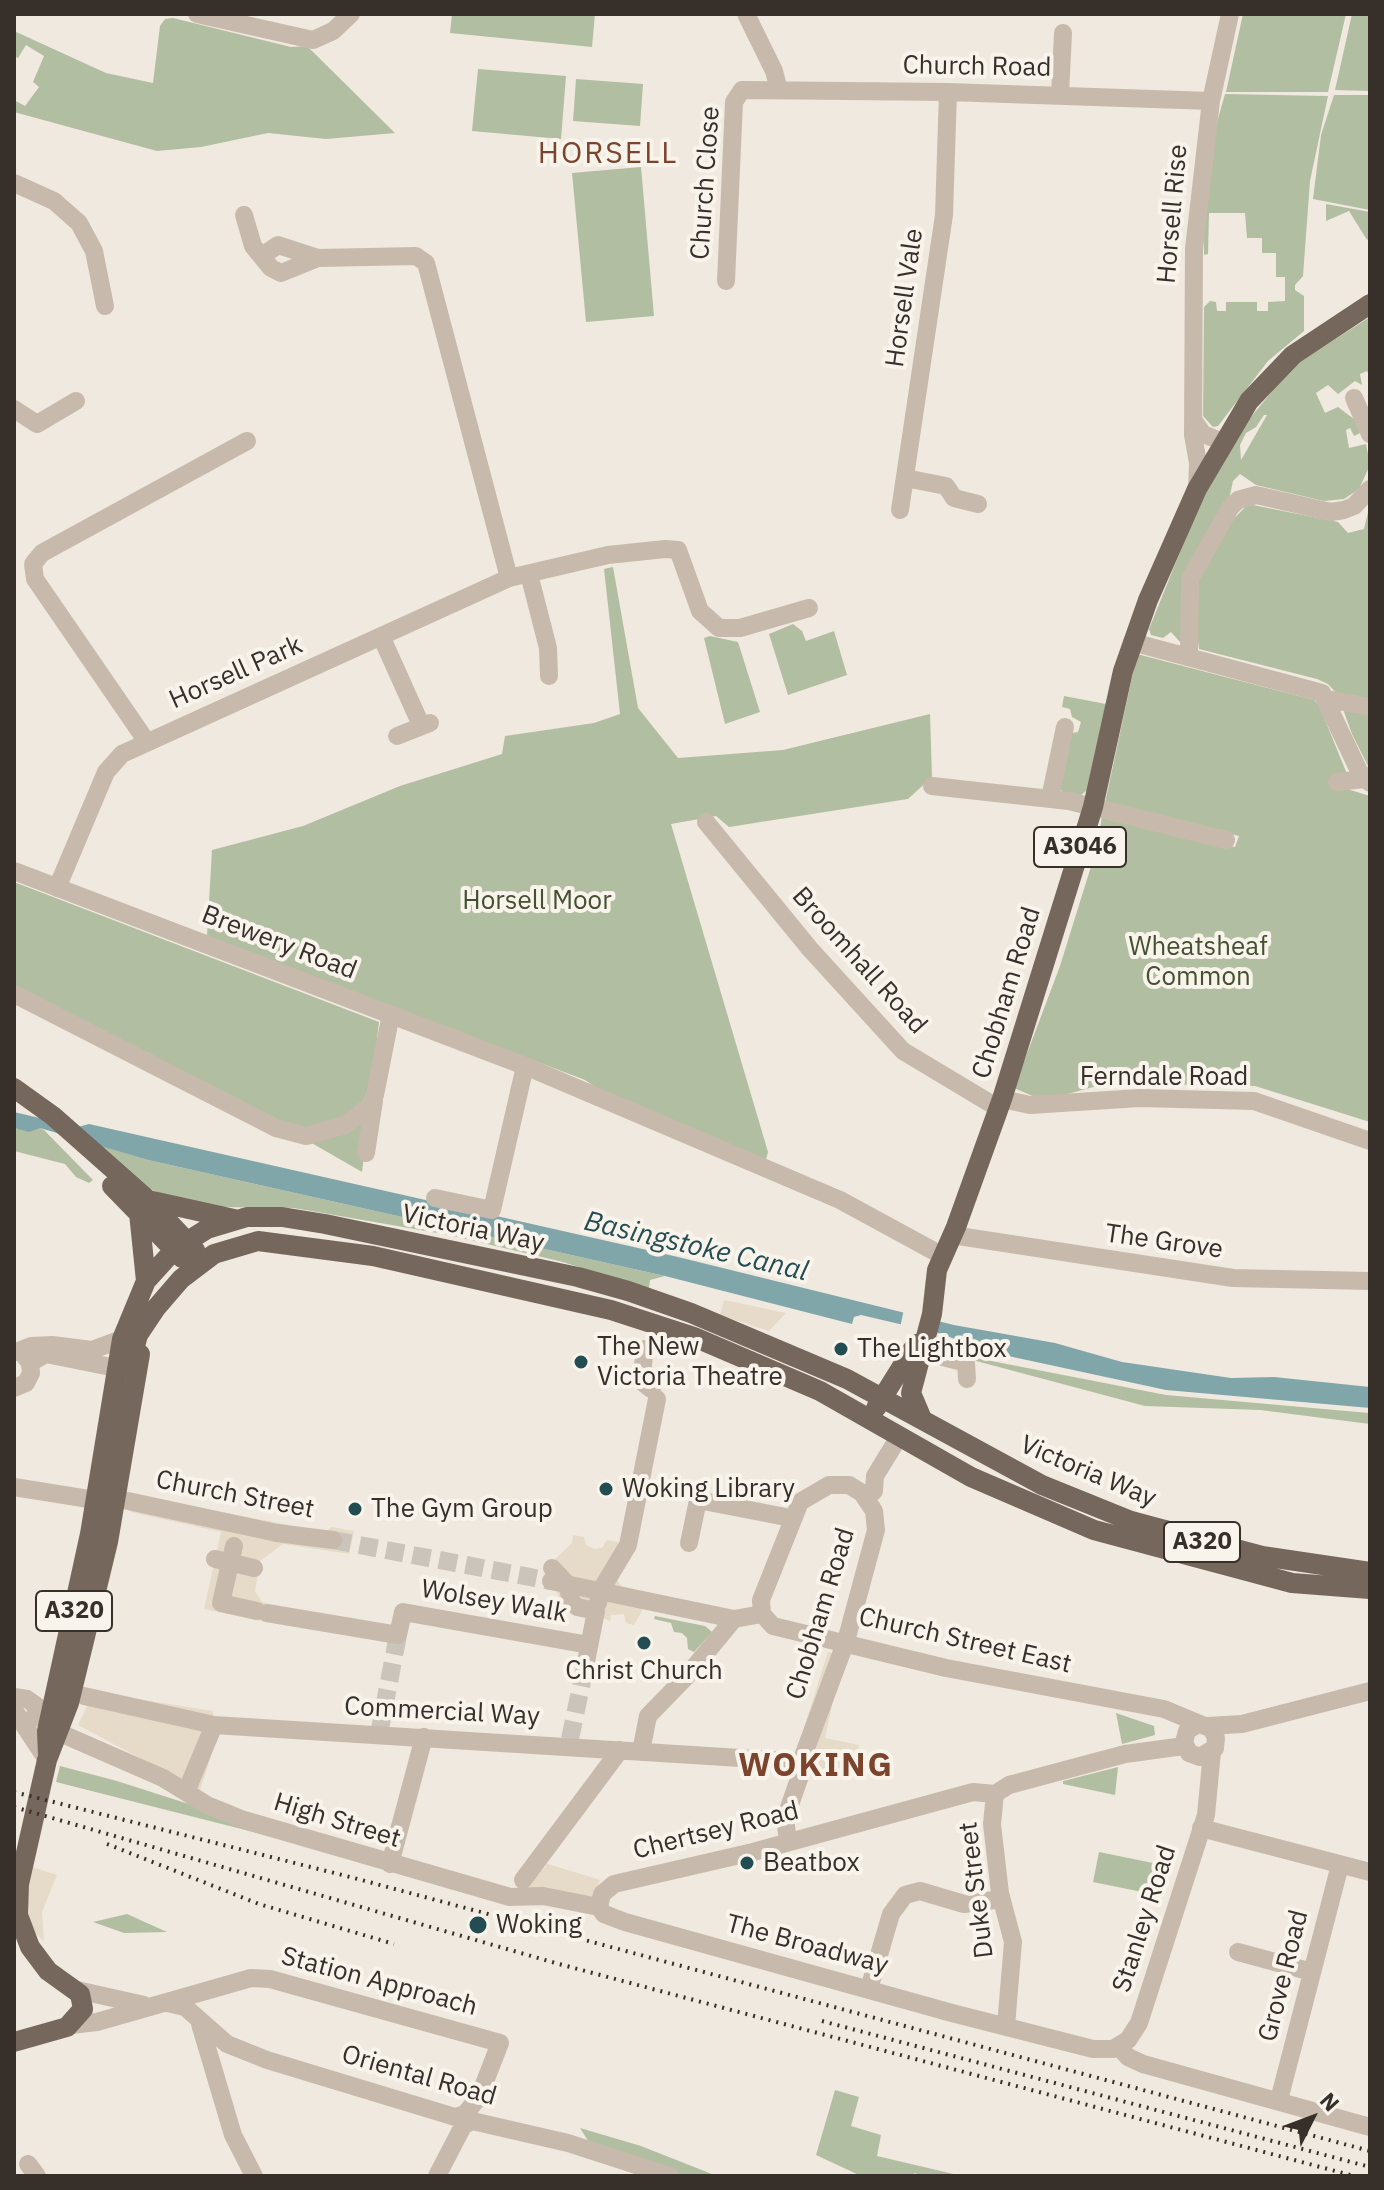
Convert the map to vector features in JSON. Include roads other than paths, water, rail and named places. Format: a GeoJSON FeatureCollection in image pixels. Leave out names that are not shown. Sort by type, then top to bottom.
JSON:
{"type":"FeatureCollection","features":[{"type":"Feature","properties":{"kind":"main road","name":"A3046"},"geometry":{"type":"LineString","coordinates":[[1223,442],[1249,401],[1281,365],[1370,304]]}},
{"type":"Feature","properties":{"kind":"main road","name":"Chobham Road"},"geometry":{"type":"LineString","coordinates":[[922,1419],[911,1393],[941,1255],[952,1235],[1000,1103],[1093,807],[1132,642],[1197,489],[1223,442]]}},
{"type":"Feature","properties":{"kind":"main road"},"geometry":{"type":"LineString","coordinates":[[19,1096],[143,1206],[182,1244],[198,1266]]}},
{"type":"Feature","properties":{"kind":"main road"},"geometry":{"type":"LineString","coordinates":[[143,1206],[235,1219]]}},
{"type":"Feature","properties":{"kind":"main road"},"geometry":{"type":"LineString","coordinates":[[143,1206],[146,1281]]}},
{"type":"Feature","properties":{"kind":"main road","name":"Victoria Way"},"geometry":{"type":"LineString","coordinates":[[112,1507],[116,1368],[122,1339],[146,1281],[182,1244],[235,1219],[282,1217],[578,1277],[691,1313],[847,1379],[885,1411],[971,1464],[1097,1523],[1121,1539],[1292,1583],[1370,1589]]}},
{"type":"Feature","properties":{"kind":"main road","name":"Victoria Way"},"geometry":{"type":"LineString","coordinates":[[116,1368],[128,1366],[138,1335],[170,1291],[198,1266],[241,1244],[288,1243],[373,1256],[526,1289],[662,1325],[820,1391],[922,1419],[1042,1485],[1131,1521],[1262,1556],[1370,1572]]}},
{"type":"Feature","properties":{"kind":"main road","name":"Victoria Way"},"geometry":{"type":"LineString","coordinates":[[112,1507],[148,1321]]}},
{"type":"Feature","properties":{"kind":"main road","name":"Chobham Road"},"geometry":{"type":"LineString","coordinates":[[885,1411],[923,1345]]}},
{"type":"Feature","properties":{"kind":"main road","name":"Chobham Road"},"geometry":{"type":"LineString","coordinates":[[885,1411],[898,1372],[923,1345]]}},
{"type":"Feature","properties":{"kind":"main road","name":"A320"},"geometry":{"type":"LineString","coordinates":[[847,1379],[871,1382],[898,1372]]}},
{"type":"Feature","properties":{"kind":"main road","name":"A320"},"geometry":{"type":"LineString","coordinates":[[77,1990],[41,1964],[16,1913],[23,1870],[112,1507]]}},
{"type":"Feature","properties":{"kind":"main road"},"geometry":{"type":"LineString","coordinates":[[71,2025],[83,2009],[77,1990]]}},
{"type":"Feature","properties":{"kind":"main road","name":"Station Approach"},"geometry":{"type":"LineString","coordinates":[[14,2042],[71,2025]]}},
{"type":"Feature","properties":{"kind":"street"},"geometry":{"type":"LineString","coordinates":[[197,14],[320,40],[351,14]]}},
{"type":"Feature","properties":{"kind":"street"},"geometry":{"type":"LineString","coordinates":[[746,14],[774,71],[779,90]]}},
{"type":"Feature","properties":{"kind":"street","name":"Horsell Rise"},"geometry":{"type":"LineString","coordinates":[[1197,489],[1194,249],[1211,101],[1230,14]]}},
{"type":"Feature","properties":{"kind":"street"},"geometry":{"type":"LineString","coordinates":[[1060,95],[1062,32]]}},
{"type":"Feature","properties":{"kind":"street","name":"Church Road"},"geometry":{"type":"LineString","coordinates":[[742,90],[948,92],[1211,101]]}},
{"type":"Feature","properties":{"kind":"street","name":"Church Close"},"geometry":{"type":"LineString","coordinates":[[724,273],[734,102],[742,90]]}},
{"type":"Feature","properties":{"kind":"street","name":"Horsell Vale"},"geometry":{"type":"LineString","coordinates":[[900,510],[944,215],[948,92]]}},
{"type":"Feature","properties":{"kind":"street"},"geometry":{"type":"LineString","coordinates":[[14,183],[54,201],[79,223],[94,251],[100,296]]}},
{"type":"Feature","properties":{"kind":"street"},"geometry":{"type":"LineString","coordinates":[[241,221],[271,268],[286,273],[318,258]]}},
{"type":"Feature","properties":{"kind":"street"},"geometry":{"type":"LineString","coordinates":[[262,256],[278,245],[318,258],[416,256],[426,263],[509,578]]}},
{"type":"Feature","properties":{"kind":"street"},"geometry":{"type":"LineString","coordinates":[[1352,396],[1370,434]]}},
{"type":"Feature","properties":{"kind":"street"},"geometry":{"type":"LineString","coordinates":[[14,409],[37,424],[76,401]]}},
{"type":"Feature","properties":{"kind":"street"},"geometry":{"type":"LineString","coordinates":[[1194,421],[1203,434],[1223,442]]}},
{"type":"Feature","properties":{"kind":"street"},"geometry":{"type":"LineString","coordinates":[[147,742],[35,579],[33,564],[42,553],[247,441]]}},
{"type":"Feature","properties":{"kind":"street"},"geometry":{"type":"LineString","coordinates":[[905,478],[946,486],[953,504],[978,504]]}},
{"type":"Feature","properties":{"kind":"street"},"geometry":{"type":"LineString","coordinates":[[1189,657],[1190,579],[1230,508],[1238,500],[1256,495],[1331,512],[1350,507],[1370,489]]}},
{"type":"Feature","properties":{"kind":"street"},"geometry":{"type":"LineString","coordinates":[[1350,507],[1355,526]]}},
{"type":"Feature","properties":{"kind":"street","name":"Horsell Park"},"geometry":{"type":"LineString","coordinates":[[57,888],[107,769],[122,754],[509,578],[623,552],[678,550],[700,611],[713,626],[740,628],[809,608]]}},
{"type":"Feature","properties":{"kind":"street"},"geometry":{"type":"LineString","coordinates":[[529,574],[555,666]]}},
{"type":"Feature","properties":{"kind":"street"},"geometry":{"type":"LineString","coordinates":[[381,636],[414,731]]}},
{"type":"Feature","properties":{"kind":"street"},"geometry":{"type":"LineString","coordinates":[[1132,642],[1316,689],[1327,699],[1367,781],[1337,782]]}},
{"type":"Feature","properties":{"kind":"street"},"geometry":{"type":"LineString","coordinates":[[1327,699],[1370,707]]}},
{"type":"Feature","properties":{"kind":"street"},"geometry":{"type":"LineString","coordinates":[[1050,798],[1065,727]]}},
{"type":"Feature","properties":{"kind":"street"},"geometry":{"type":"LineString","coordinates":[[932,786],[1050,798],[1226,840]]}},
{"type":"Feature","properties":{"kind":"street","name":"Broomhall Road"},"geometry":{"type":"LineString","coordinates":[[706,822],[810,949],[903,1051],[1000,1103]]}},
{"type":"Feature","properties":{"kind":"street","name":"Brewery Road"},"geometry":{"type":"LineString","coordinates":[[14,871],[525,1066],[840,1200],[941,1255]]}},
{"type":"Feature","properties":{"kind":"street"},"geometry":{"type":"LineString","coordinates":[[14,994],[286,1132],[306,1136],[332,1131],[361,1115],[375,1095]]}},
{"type":"Feature","properties":{"kind":"street"},"geometry":{"type":"LineString","coordinates":[[366,1153],[391,1014]]}},
{"type":"Feature","properties":{"kind":"street"},"geometry":{"type":"LineString","coordinates":[[435,1198],[492,1210],[525,1066]]}},
{"type":"Feature","properties":{"kind":"street","name":"Ferndale Road"},"geometry":{"type":"LineString","coordinates":[[1000,1103],[1030,1105],[1140,1098],[1254,1101],[1370,1141]]}},
{"type":"Feature","properties":{"kind":"street","name":"The Grove"},"geometry":{"type":"LineString","coordinates":[[952,1235],[1233,1278],[1370,1281]]}},
{"type":"Feature","properties":{"kind":"street"},"geometry":{"type":"LineString","coordinates":[[20,1356],[31,1346],[92,1350],[122,1339]]}},
{"type":"Feature","properties":{"kind":"street"},"geometry":{"type":"LineString","coordinates":[[923,1345],[966,1363],[967,1379]]}},
{"type":"Feature","properties":{"kind":"street"},"geometry":{"type":"LineString","coordinates":[[20,1356],[46,1354],[116,1368]]}},
{"type":"Feature","properties":{"kind":"street"},"geometry":{"type":"LineString","coordinates":[[14,1388],[29,1379],[20,1356]]}},
{"type":"Feature","properties":{"kind":"street"},"geometry":{"type":"LineString","coordinates":[[585,1667],[598,1602],[628,1545],[653,1366]]}},
{"type":"Feature","properties":{"kind":"street","name":"Chobham Road"},"geometry":{"type":"LineString","coordinates":[[788,1841],[784,1823],[800,1780],[800,1763],[846,1641],[876,1530],[874,1511],[867,1498],[874,1491],[875,1476],[894,1445]]}},
{"type":"Feature","properties":{"kind":"street"},"geometry":{"type":"LineString","coordinates":[[557,1578],[577,1607],[598,1602],[653,1602],[734,1619],[762,1614],[761,1600],[791,1518],[808,1495],[829,1485],[849,1485],[867,1498]]}},
{"type":"Feature","properties":{"kind":"street","name":"Church Street"},"geometry":{"type":"LineString","coordinates":[[19,1488],[112,1507],[246,1541],[333,1540]]}},
{"type":"Feature","properties":{"kind":"street"},"geometry":{"type":"LineString","coordinates":[[689,1543],[698,1500],[791,1518]]}},
{"type":"Feature","properties":{"kind":"street"},"geometry":{"type":"LineString","coordinates":[[246,1541],[254,1568]]}},
{"type":"Feature","properties":{"kind":"street","name":"Wolsey Walk"},"geometry":{"type":"LineString","coordinates":[[246,1541],[217,1601],[251,1612],[398,1635],[403,1612],[589,1645]]}},
{"type":"Feature","properties":{"kind":"street","name":"Church Street East"},"geometry":{"type":"LineString","coordinates":[[762,1614],[773,1626],[846,1641],[946,1668],[1164,1709],[1203,1725]]}},
{"type":"Feature","properties":{"kind":"street"},"geometry":{"type":"LineString","coordinates":[[641,1751],[648,1716],[734,1619]]}},
{"type":"Feature","properties":{"kind":"street"},"geometry":{"type":"LineString","coordinates":[[1242,1724],[1205,1757],[1187,1747],[1190,1728],[1242,1724],[1370,1691]]}},
{"type":"Feature","properties":{"kind":"street","name":"Commercial Way"},"geometry":{"type":"LineString","coordinates":[[84,1696],[214,1725],[569,1743],[620,1750],[800,1763]]}},
{"type":"Feature","properties":{"kind":"street"},"geometry":{"type":"LineString","coordinates":[[14,1697],[27,1699],[37,1706],[35,1717],[19,1717]]}},
{"type":"Feature","properties":{"kind":"street","name":"Church Street East"},"geometry":{"type":"LineString","coordinates":[[1130,1704],[1167,1723],[1187,1747]]}},
{"type":"Feature","properties":{"kind":"street"},"geometry":{"type":"LineString","coordinates":[[19,1717],[55,1743]]}},
{"type":"Feature","properties":{"kind":"street"},"geometry":{"type":"LineString","coordinates":[[186,1792],[214,1725]]}},
{"type":"Feature","properties":{"kind":"street"},"geometry":{"type":"LineString","coordinates":[[1203,1725],[1215,1733],[1214,1748]]}},
{"type":"Feature","properties":{"kind":"street"},"geometry":{"type":"LineString","coordinates":[[390,1864],[424,1737]]}},
{"type":"Feature","properties":{"kind":"street","name":"High Street"},"geometry":{"type":"LineString","coordinates":[[55,1743],[163,1778],[244,1820],[510,1897],[543,1896],[599,1907]]}},
{"type":"Feature","properties":{"kind":"street","name":"Chertsey Road"},"geometry":{"type":"LineString","coordinates":[[599,1907],[602,1894],[614,1884],[788,1841],[831,1836],[973,1792],[995,1794],[1009,1785],[1150,1748],[1187,1747]]}},
{"type":"Feature","properties":{"kind":"street","name":"Stanley Road"},"geometry":{"type":"LineString","coordinates":[[1187,1747],[1206,1799]]}},
{"type":"Feature","properties":{"kind":"street","name":"Stanley Road"},"geometry":{"type":"LineString","coordinates":[[1119,2047],[1131,2037],[1139,2023],[1201,1828],[1214,1748]]}},
{"type":"Feature","properties":{"kind":"street"},"geometry":{"type":"LineString","coordinates":[[523,1880],[620,1750]]}},
{"type":"Feature","properties":{"kind":"street","name":"Duke Street"},"geometry":{"type":"LineString","coordinates":[[995,1794],[992,1824],[1001,1899],[1013,1953],[1006,2026]]}},
{"type":"Feature","properties":{"kind":"street"},"geometry":{"type":"LineString","coordinates":[[1201,1828],[1370,1872]]}},
{"type":"Feature","properties":{"kind":"street","name":"Grove Road"},"geometry":{"type":"LineString","coordinates":[[1279,2100],[1340,1865]]}},
{"type":"Feature","properties":{"kind":"street"},"geometry":{"type":"LineString","coordinates":[[869,1989],[891,1914],[905,1895],[920,1891],[964,1904],[1001,1899]]}},
{"type":"Feature","properties":{"kind":"street","name":"The Broadway"},"geometry":{"type":"LineString","coordinates":[[599,1907],[604,1914],[625,1922],[1006,2026],[1102,2051],[1119,2047]]}},
{"type":"Feature","properties":{"kind":"street"},"geometry":{"type":"LineString","coordinates":[[1238,1952],[1312,1972]]}},
{"type":"Feature","properties":{"kind":"street","name":"Station Approach"},"geometry":{"type":"LineString","coordinates":[[71,2025],[160,2005],[221,1984],[264,1977],[500,2043],[479,2097]]}},
{"type":"Feature","properties":{"kind":"street"},"geometry":{"type":"LineString","coordinates":[[221,1984],[211,1994],[202,2024],[233,2135],[254,2176]]}},
{"type":"Feature","properties":{"kind":"street"},"geometry":{"type":"LineString","coordinates":[[77,1990],[160,2005]]}},
{"type":"Feature","properties":{"kind":"street","name":"Oriental Road"},"geometry":{"type":"LineString","coordinates":[[160,2005],[185,2007],[219,2040],[243,2052],[464,2119],[494,2124],[670,2176]]}},
{"type":"Feature","properties":{"kind":"street"},"geometry":{"type":"LineString","coordinates":[[1119,2047],[1128,2057],[1143,2064],[1370,2127]]}},
{"type":"Feature","properties":{"kind":"street"},"geometry":{"type":"LineString","coordinates":[[218,2083],[227,2061],[243,2052]]}},
{"type":"Feature","properties":{"kind":"street"},"geometry":{"type":"LineString","coordinates":[[437,2176],[463,2126],[465,2114],[479,2097]]}},
{"type":"Feature","properties":{"kind":"street"},"geometry":{"type":"LineString","coordinates":[[479,2097],[483,2113],[494,2124]]}},
{"type":"Feature","properties":{"kind":"water"},"geometry":{"type":"Polygon","coordinates":[[[14,1112],[78,1127],[89,1124],[678,1257],[954,1325],[1055,1343],[1122,1362],[1231,1378],[1274,1377],[1370,1387],[1370,1408],[1166,1390],[985,1351],[942,1334],[861,1315],[854,1317],[852,1324],[665,1276],[148,1160],[40,1128],[29,1132],[14,1128],[14,1112]]]}},
{"type":"Feature","properties":{"kind":"tunnel"},"geometry":{"type":"LineString","coordinates":[[333,1540],[551,1581]]}},
{"type":"Feature","properties":{"kind":"tunnel"},"geometry":{"type":"LineString","coordinates":[[379,1734],[398,1635]]}},
{"type":"Feature","properties":{"kind":"tunnel"},"geometry":{"type":"LineString","coordinates":[[570,1739],[585,1667]]}},
{"type":"Feature","properties":{"kind":"railway"},"geometry":{"type":"LineString","coordinates":[[14,1792],[354,1878],[1370,2151]]}},
{"type":"Feature","properties":{"kind":"railway"},"geometry":{"type":"LineString","coordinates":[[14,1807],[559,1964],[1354,2176]]}},
{"type":"Feature","properties":{"kind":"railway"},"geometry":{"type":"LineString","coordinates":[[107,1844],[259,1904],[394,1944]]}},
{"type":"Feature","properties":{"kind":"railway"},"geometry":{"type":"LineString","coordinates":[[822,2021],[1370,2167]]}},
{"type":"Feature","properties":{"kind":"place","name":"The Lightbox"},"geometry":{"type":"Point","coordinates":[841,1349]}},
{"type":"Feature","properties":{"kind":"place","name":"The New Victoria Theatre"},"geometry":{"type":"Point","coordinates":[581,1362]}},
{"type":"Feature","properties":{"kind":"place","name":"Woking Library"},"geometry":{"type":"Point","coordinates":[606,1489]}},
{"type":"Feature","properties":{"kind":"place","name":"The Gym Group"},"geometry":{"type":"Point","coordinates":[355,1509]}},
{"type":"Feature","properties":{"kind":"place","name":"Christ Church"},"geometry":{"type":"Point","coordinates":[644,1643]}},
{"type":"Feature","properties":{"kind":"place","name":"Beatbox"},"geometry":{"type":"Point","coordinates":[747,1863]}},
{"type":"Feature","properties":{"kind":"place","name":"Woking"},"geometry":{"type":"Point","coordinates":[478,1925]}},
{"type":"Feature","properties":{"kind":"district","name":"HORSELL"},"geometry":{"type":"Point","coordinates":[608,154]}},
{"type":"Feature","properties":{"kind":"district","name":"WOKING"},"geometry":{"type":"Point","coordinates":[816,1766]}},
{"type":"Feature","properties":{"kind":"park label","name":"Horsell Moor"},"geometry":{"type":"Point","coordinates":[537,901]}},
{"type":"Feature","properties":{"kind":"park label","name":"Wheatsheaf Common"},"geometry":{"type":"Point","coordinates":[1198,962]}},
{"type":"Feature","properties":{"kind":"water label","name":"Basingstoke Canal"},"geometry":{"type":"Point","coordinates":[696,1247]}}]}
